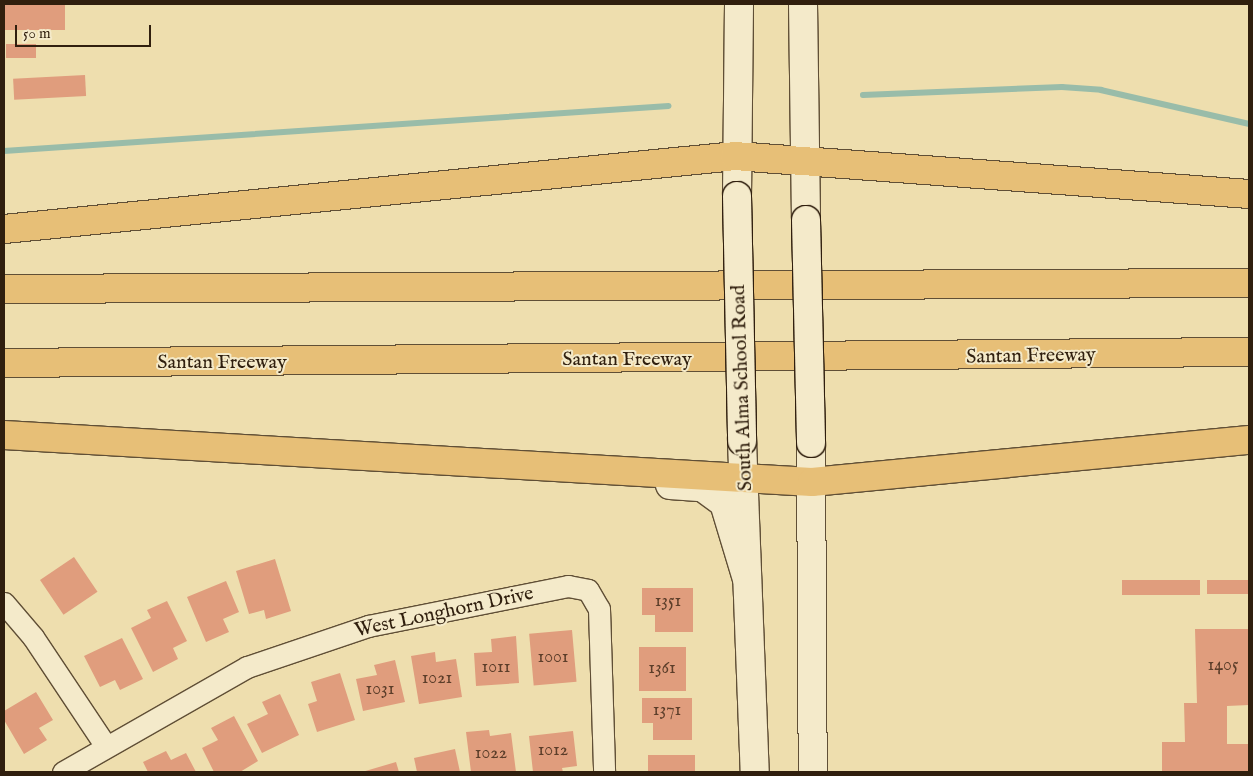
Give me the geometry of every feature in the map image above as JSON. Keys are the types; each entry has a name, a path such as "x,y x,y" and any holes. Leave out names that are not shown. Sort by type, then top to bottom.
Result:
{"highway":[{"path":"4,229 735,156 1249,194"},
{"path":"4,290 1249,283"},
{"name":"Santan Freeway","path":"4,363 1249,352"},
{"path":"4,435 812,482 1249,440"}],"main road":[{"name":"South Alma School Road","path":"739,4 735,156 742,441 755,772"},
{"path":"803,4 812,482 813,772"},
{"path":"371,456 422,469 702,487 717,496 731,518 747,579"}],"street":[{"name":"West Longhorn Drive","path":"63,772 105,745 247,667 368,626 568,586 588,590 599,609 604,772"},
{"path":"4,603 33,637 105,745"}],"building":[{"path":"4,4 65,4 65,30 4,30"},
{"path":"6,44 36,44 36,58 6,58"},
{"path":"85,75 86,96 14,100 13,79"},
{"path":"74,557 97,592 63,615 40,580"},
{"path":"275,559 291,611 266,619 264,610 249,614 236,571"},
{"path":"1122,580 1200,580 1200,595 1122,595"},
{"path":"1207,580 1249,580 1249,594 1207,594"},
{"path":"226,581 239,612 223,619 229,632 206,642 187,597"},
{"path":"642,588 693,588 693,632 655,632 655,615 642,615"},
{"path":"167,601 187,641 173,648 178,659 153,672 131,628 151,618 147,610"},
{"path":"1195,629 1249,629 1249,705 1227,706 1227,744 1249,744 1249,772 1162,772 1162,742 1185,742 1184,703 1197,703"},
{"path":"572,630 577,682 534,686 529,634"},
{"path":"516,636 519,683 476,686 474,653 492,652 491,639"},
{"path":"122,638 143,679 120,690 115,680 100,687 84,656"},
{"path":"639,647 686,647 686,691 639,691"},
{"path":"435,652 436,662 456,659 462,697 419,704 411,656"},
{"path":"395,660 405,702 363,711 356,679 377,675 374,665"},
{"path":"340,673 355,720 317,732 308,704 317,701 311,682"},
{"path":"36,692 53,720 39,728 47,740 24,754 4,720 4,711"},
{"path":"280,694 299,735 262,753 247,724 268,714 262,702"},
{"path":"642,698 692,698 692,740 653,740 653,723 642,723"},
{"path":"234,716 258,761 240,772 214,772 202,748 218,740 211,728"},
{"path":"489,730 490,736 511,733 516,772 471,772 466,732"},
{"path":"573,731 577,766 562,768 563,772 533,772 529,736"},
{"path":"455,749 460,772 417,772 414,758"},
{"path":"166,751 171,760 186,753 196,772 148,772 143,762"},
{"path":"648,755 695,755 695,772 648,772"},
{"path":"396,762 399,772 362,772"}],"waterway":[{"path":"863,95 1062,87 1101,90 1249,124"},
{"path":"4,151 668,106"}]}
